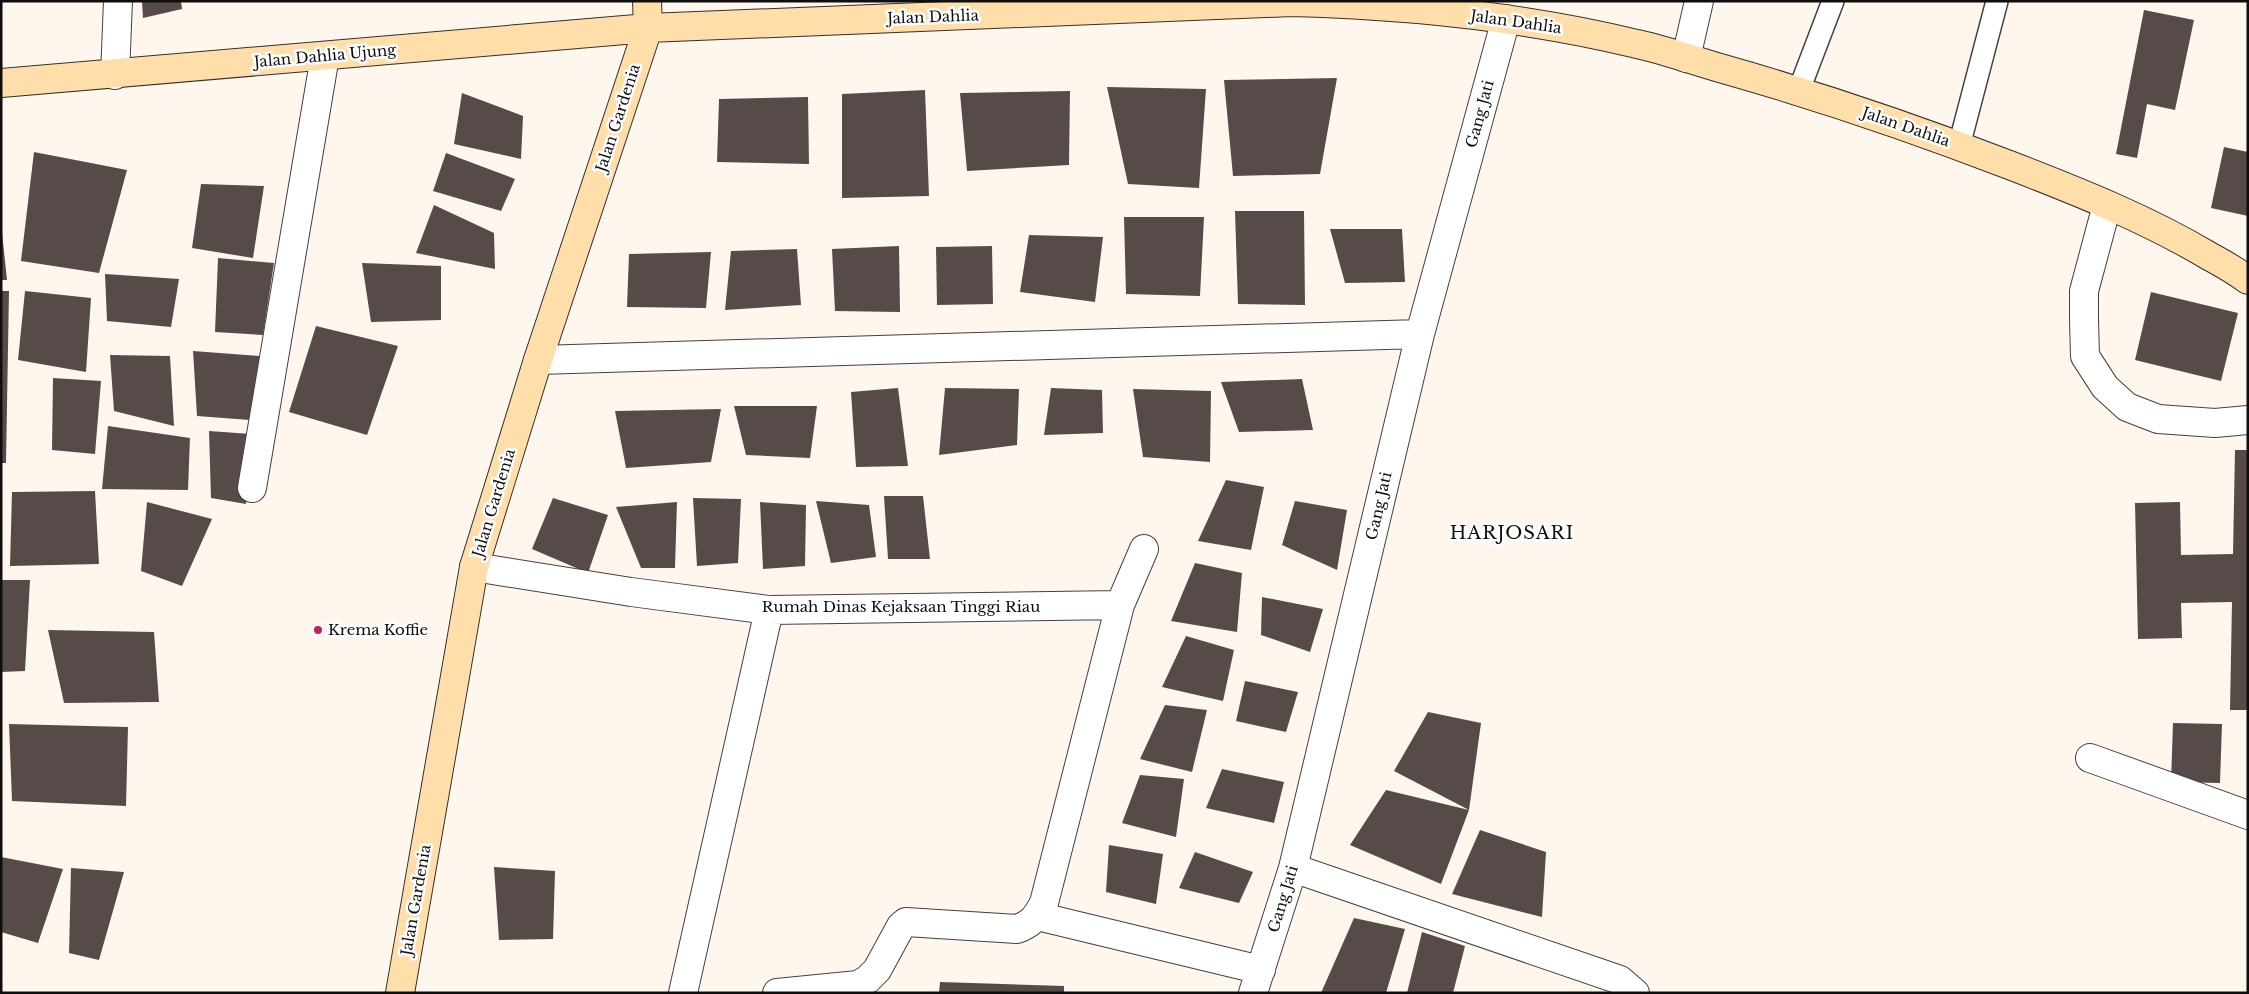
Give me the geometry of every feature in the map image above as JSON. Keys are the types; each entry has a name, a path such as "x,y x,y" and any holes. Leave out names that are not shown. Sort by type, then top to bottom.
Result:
{"main road":[{"path":"647,1 648,28"},
{"name":"Jalan Dahlia","path":"648,28 1292,2 1343,3 1506,19 1640,44 1799,90 1959,146 2107,205 2177,237 2248,280"},
{"name":"Jalan Dahlia Ujung","path":"1,83 115,75 648,28"},
{"name":"Jalan Gardenia","path":"400,993 474,567 538,360 648,28"}],"street":[{"path":"115,75 118,1"},
{"path":"1686,58 1699,1"},
{"name":"Gang Jati","path":"1257,981 1293,868 1420,334 1506,19"},
{"path":"252,488 325,56"},
{"path":"2107,205 2084,291 2085,356 2105,388 2126,407 2158,419 2215,423 2248,420"},
{"path":"538,360 1420,334"},
{"path":"777,993 858,984 868,979 876,970 900,926 906,922 1017,929 1029,925 1037,916 1044,903 1120,605 1144,549"},
{"name":"Rumah Dinas Kejaksaan Tinggi Riau","path":"474,567 631,592 769,610 1120,605"},
{"path":"683,993 769,610"},
{"path":"2090,758 2248,816"},
{"path":"1293,868 1620,980 1635,993"},
{"path":"1037,916 1257,981"}],"lane":[{"path":"1799,90 1833,1"},
{"path":"1959,146 1997,1"}],"building":[{"path":"142,1 181,1 182,9 143,18"},
{"path":"2144,10 2194,20 2175,110 2147,104 2137,158 2116,154"},
{"path":"1337,78 1320,174 1233,176 1224,80"},
{"path":"1107,87 1206,89 1199,188 1128,184"},
{"path":"925,90 929,196 842,198 842,94"},
{"path":"1070,91 1069,165 967,171 960,93"},
{"path":"462,93 523,116 521,159 454,144"},
{"path":"808,97 809,164 717,162 719,99"},
{"path":"2224,147 2248,152 2248,216 2211,208"},
{"path":"34,152 127,170 99,273 21,261"},
{"path":"446,153 515,179 501,211 433,191"},
{"path":"201,184 264,186 253,258 192,248"},
{"path":"434,205 494,233 495,269 416,253"},
{"path":"1235,211 1304,211 1305,305 1238,304"},
{"path":"1124,217 1204,217 1200,296 1126,294"},
{"path":"1,223 7,280 1,280"},
{"path":"1330,229 1402,229 1405,282 1345,283"},
{"path":"1029,235 1103,237 1095,302 1020,292"},
{"path":"899,246 900,312 835,311 832,249"},
{"path":"992,246 993,304 937,305 936,247"},
{"path":"797,249 801,305 725,310 731,251"},
{"path":"711,252 706,308 627,307 629,254"},
{"path":"218,258 274,263 263,335 215,332"},
{"path":"362,263 441,266 441,320 371,322"},
{"path":"105,274 179,279 171,327 107,321"},
{"path":"1,291 9,291 6,463 1,463"},
{"path":"25,291 91,298 86,372 18,360"},
{"path":"2151,292 2238,313 2221,381 2135,360"},
{"path":"316,326 398,346 367,435 289,412"},
{"path":"193,351 259,356 263,421 197,416"},
{"path":"110,355 170,356 174,426 114,411"},
{"path":"53,378 101,381 95,454 52,450"},
{"path":"1302,379 1313,430 1239,432 1221,382"},
{"path":"898,388 908,466 856,467 851,392"},
{"path":"945,388 1019,389 1017,445 939,455"},
{"path":"1051,388 1102,390 1103,433 1044,435"},
{"path":"1133,389 1211,391 1210,462 1143,457"},
{"path":"734,406 817,406 810,458 746,455"},
{"path":"721,409 711,462 626,468 615,411"},
{"path":"108,426 190,438 188,490 102,489"},
{"path":"209,431 251,434 246,504 211,498"},
{"path":"2235,450 2248,450 2248,710 2230,710 2232,602 2181,603 2182,638 2138,639 2135,503 2180,502 2181,555 2233,554"},
{"path":"1226,480 1264,487 1251,550 1198,541"},
{"path":"95,491 99,564 10,566 12,492"},
{"path":"884,496 923,496 930,559 888,559"},
{"path":"553,498 608,515 588,573 532,549"},
{"path":"693,498 741,499 738,563 697,566"},
{"path":"816,501 869,505 876,557 831,563"},
{"path":"1295,501 1347,510 1337,570 1282,545"},
{"path":"147,502 212,519 182,586 141,571"},
{"path":"677,502 675,568 641,568 616,507"},
{"path":"760,502 806,505 805,566 763,569"},
{"path":"1195,563 1242,573 1237,632 1171,621"},
{"path":"1,580 30,580 25,671 1,672"},
{"path":"1262,597 1323,609 1310,652 1261,635"},
{"path":"48,630 154,632 159,702 64,703"},
{"path":"1186,636 1234,650 1223,701 1162,687"},
{"path":"1245,681 1298,692 1286,732 1236,721"},
{"path":"1165,705 1207,710 1192,772 1140,759"},
{"path":"1428,712 1481,723 1469,810 1394,771"},
{"path":"2173,723 2222,724 2220,783 2171,782"},
{"path":"9,724 128,727 126,806 12,801"},
{"path":"1222,769 1284,782 1274,823 1206,808"},
{"path":"1140,775 1184,779 1176,837 1122,823"},
{"path":"1386,790 1469,810 1441,884 1350,845"},
{"path":"1480,830 1546,852 1542,917 1452,894"},
{"path":"1109,845 1163,854 1156,904 1106,892"},
{"path":"1195,852 1253,872 1239,903 1179,888"},
{"path":"1,857 63,869 38,943 1,932"},
{"path":"494,867 555,871 553,939 499,940"},
{"path":"71,868 124,872 99,960 69,953"},
{"path":"1354,918 1405,929 1386,993 1321,993"},
{"path":"1422,932 1465,946 1453,993 1407,993"},
{"path":"940,982 1064,986 1064,993 939,993"}],"place":[{"name":"Krema Koffie","path":"318,630"}],"district":[{"name":"HARJOSARI","path":"1512,533"}]}
